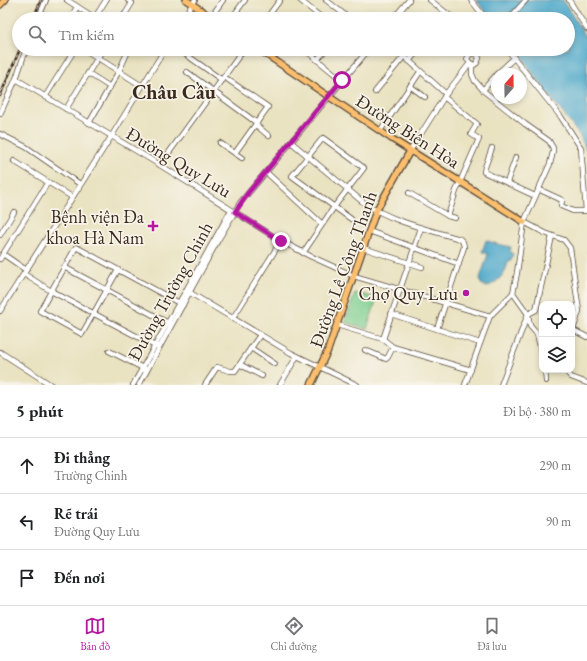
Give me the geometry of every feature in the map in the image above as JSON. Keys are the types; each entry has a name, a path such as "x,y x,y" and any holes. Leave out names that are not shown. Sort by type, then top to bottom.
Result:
{"main road":[{"path":"0,6 5,0"},
{"path":"186,0 194,2 206,12"},
{"name":"Đường Biên Hòa","path":"268,56 410,151 524,222"},
{"name":"Đường Lê Công Thanh","path":"311,385 320,368 337,324 376,211 410,151"}],"street":[{"path":"41,12 46,0"},
{"path":"67,0 84,12"},
{"path":"98,12 106,0"},
{"path":"126,12 132,3 128,0"},
{"path":"216,12 223,0"},
{"path":"237,12 246,0"},
{"path":"271,12 280,0"},
{"path":"300,0 313,12"},
{"path":"326,0 341,12"},
{"path":"399,12 408,0"},
{"path":"430,0 445,12"},
{"path":"471,0 480,12"},
{"path":"515,12 526,0"},
{"path":"569,0 587,29"},
{"path":"188,12 194,2"},
{"path":"74,12 77,7"},
{"path":"0,114 16,79 24,56"},
{"path":"45,97 71,56"},
{"path":"95,56 142,86"},
{"path":"89,123 119,71 126,56"},
{"path":"0,311 111,137 160,56"},
{"path":"189,56 268,107 235,154"},
{"path":"160,166 239,56"},
{"path":"312,56 342,80"},
{"path":"317,60 320,56"},
{"name":"Đường Trường Chinh","path":"139,385 145,369 212,246 233,211 329,97 361,56"},
{"path":"374,92 404,56 477,124 471,134 479,139 448,216"},
{"path":"409,61 413,56"},
{"path":"465,385 490,316 513,293 524,222 552,158 553,152 550,141 525,124 482,90 472,74 471,64 468,61 469,56"},
{"path":"471,64 476,64 479,62 478,56"},
{"path":"66,110 98,58"},
{"path":"503,68 514,58 561,117 581,148 586,211 573,211 561,206 562,200 538,189"},
{"name":"Đường Lê Công Thanh","path":"410,151 445,95 471,64"},
{"path":"187,72 256,124 269,136"},
{"path":"380,131 420,72"},
{"path":"88,73 110,87"},
{"name":"Đường Quy Lưu","path":"16,79 302,253 354,276 490,316"},
{"path":"482,90 491,80"},
{"path":"410,86 425,97"},
{"path":"0,134 26,147 80,184"},
{"path":"302,253 322,224 334,207 347,189 364,168 323,138 292,176 334,207 351,219"},
{"path":"291,142 376,211 401,222 460,239 463,242 464,247 459,264 437,329"},
{"path":"220,143 242,158"},
{"path":"492,148 484,172 535,196"},
{"path":"506,182 516,157"},
{"path":"14,161 72,197"},
{"path":"266,172 322,224"},
{"path":"48,182 1,256 51,291 157,347"},
{"path":"409,192 448,216 455,218"},
{"path":"0,235 14,212"},
{"path":"524,222 552,236 564,240 570,248 579,310 575,322"},
{"path":"382,339 421,228"},
{"path":"369,231 459,264"},
{"path":"501,385 528,314 536,310 552,236"},
{"path":"233,318 281,241"},
{"path":"118,270 82,334 40,311 76,247 181,304"},
{"path":"363,248 422,267"},
{"path":"64,267 170,324"},
{"path":"188,291 297,356 357,385"},
{"path":"513,293 528,314 530,326 537,334 539,342"},
{"path":"391,314 480,343"},
{"path":"337,324 382,339 393,347 471,370"},
{"path":"575,332 587,337"},
{"path":"205,385 217,367 235,371 260,335"},
{"path":"365,350 386,359 393,347"},
{"path":"251,348 275,364"},
{"path":"109,351 145,369"},
{"path":"0,352 51,385"},
{"path":"280,385 297,356"},
{"path":"240,365 262,376"},
{"name":"Đường Trường Chinh","path":"133,385 145,369"},
{"path":"545,373 546,380"},
{"path":"568,373 571,377 587,383"}],"green space":[{"path":"355,293 377,298 367,329 345,322"}],"water":[{"path":"476,0 563,0 570,12 486,12"},
{"path":"575,20 587,39 587,152 580,136 533,74 521,56 575,56"},
{"path":"486,240 511,247 510,252 513,254 511,261 508,261 506,270 501,277 487,287 481,284 480,278 488,254 482,252"}],"railway":[{"path":"36,12 41,0"},
{"path":"0,96 17,56"}],"place":[{"name":"Bệnh viện Đa khoa Hà Nam","path":"153,226"},
{"name":"Chợ Quy Lưu","path":"466,293"}],"district":[{"name":"Châu Cầu","path":"174,92"}],"route":[{"path":"281,241 235,212 248,193 342,80"}]}
